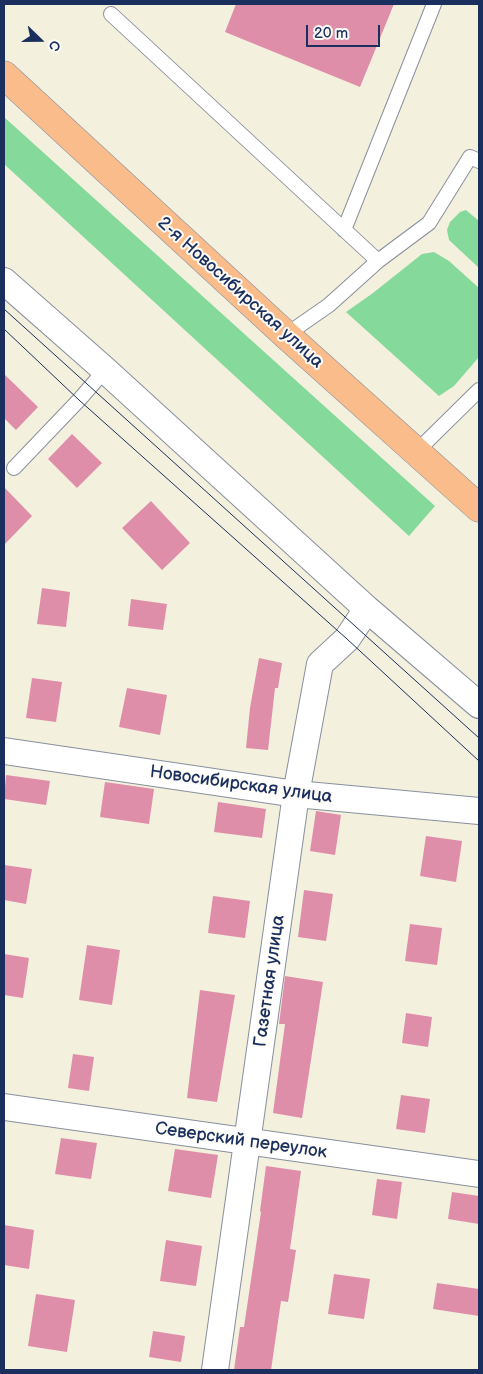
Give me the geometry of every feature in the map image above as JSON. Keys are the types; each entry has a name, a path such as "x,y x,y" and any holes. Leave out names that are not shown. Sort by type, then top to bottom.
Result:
{"main road":[{"name":"2-я Новосибирская улица","path":"4,75 286,335 479,508"}],"street":[{"path":"4,281 105,370 367,609 479,705"},
{"name":"Газетная улица","path":"215,1370 296,794 320,664 347,639 367,609"},
{"name":"Новосибирская улица","path":"4,751 296,794 479,811"},
{"name":"Северский переулок","path":"4,1107 479,1174"}],"lane":[{"path":"344,230 434,4"},
{"path":"111,14 378,261"},
{"path":"286,335 329,305 378,261 429,223 470,157 479,161"},
{"path":"14,468 105,370"},
{"path":"416,452 479,390"}],"green space":[{"path":"4,117 435,506 409,536 4,164"},
{"path":"466,210 479,221 479,268 449,240 447,230 450,222 460,212"},
{"path":"434,252 449,261 479,288 479,357 454,386 439,396 346,312 422,254"}],"building":[{"path":"236,4 394,4 360,87 225,32"},
{"path":"4,374 38,407 16,430 4,418"},
{"path":"72,434 102,463 77,488 48,459"},
{"path":"4,487 32,516 4,545"},
{"path":"151,501 190,543 162,570 122,528"},
{"path":"42,588 70,592 66,627 37,624"},
{"path":"131,599 167,604 163,630 128,626"},
{"path":"259,658 282,663 278,688 275,688 268,750 246,748 250,708"},
{"path":"32,678 62,682 56,722 26,718"},
{"path":"127,688 167,695 160,735 119,727"},
{"path":"6,775 50,781 46,805 4,799"},
{"path":"105,782 154,789 149,824 100,817"},
{"path":"218,802 266,809 262,838 214,832"},
{"path":"316,811 341,815 335,855 310,851"},
{"path":"426,836 462,841 456,882 420,876"},
{"path":"4,865 32,869 26,904 4,900"},
{"path":"304,890 333,894 326,941 298,937"},
{"path":"213,896 250,901 245,938 208,933"},
{"path":"410,924 442,928 437,965 405,961"},
{"path":"87,945 120,950 112,1005 79,1000"},
{"path":"4,954 29,958 23,998 4,995"},
{"path":"285,976 323,982 302,1118 273,1113 285,1024 279,1024"},
{"path":"200,990 235,995 217,1102 187,1098"},
{"path":"406,1013 432,1017 428,1047 402,1043"},
{"path":"73,1054 94,1057 89,1091 68,1088"},
{"path":"401,1095 430,1099 425,1133 396,1129"},
{"path":"61,1138 97,1143 91,1179 55,1174"},
{"path":"175,1149 218,1155 211,1198 168,1191"},
{"path":"266,1166 301,1171 290,1249 296,1250 288,1302 281,1301 271,1370 234,1370 240,1327 244,1327"},
{"path":"377,1179 402,1182 397,1219 372,1215"},
{"path":"452,1192 479,1196 479,1224 448,1219"},
{"path":"4,1225 34,1230 29,1269 4,1265"},
{"path":"166,1240 202,1246 196,1286 160,1281"},
{"path":"334,1274 370,1279 364,1319 328,1314"},
{"path":"437,1283 479,1289 479,1316 433,1309"},
{"path":"36,1294 75,1300 67,1352 28,1346"},
{"path":"153,1331 185,1336 181,1362 149,1357"}],"tram line":[{"path":"4,309 479,738"},
{"path":"4,329 79,400 347,639 479,761"}]}
